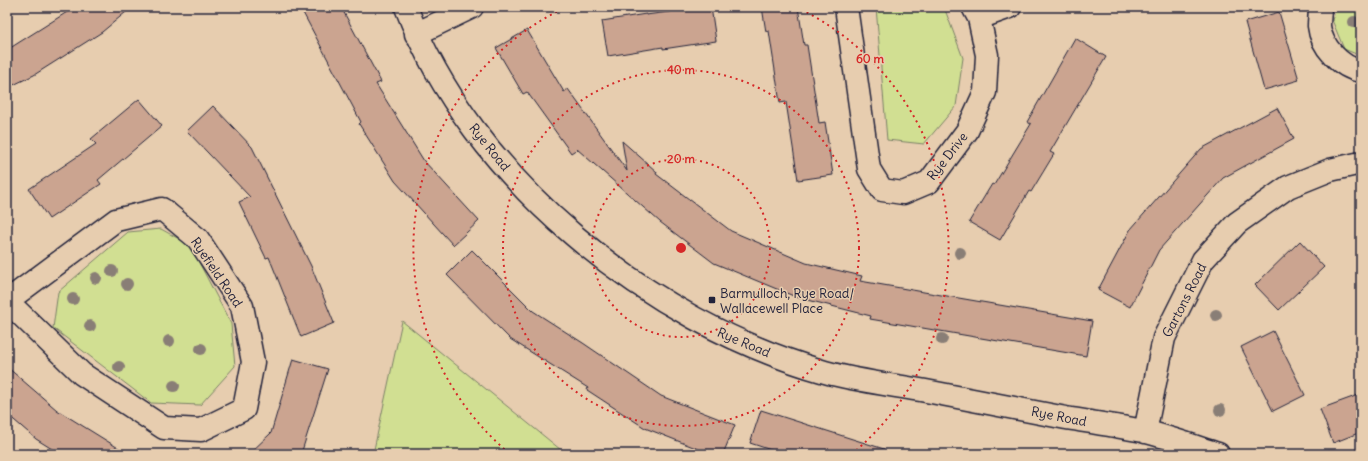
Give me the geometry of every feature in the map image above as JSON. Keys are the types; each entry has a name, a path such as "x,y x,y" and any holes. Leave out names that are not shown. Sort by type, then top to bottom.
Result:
{"street":[{"name":"Rye Road","path":"406,7 416,34 452,96 489,149 538,202 588,246 642,287 700,322 758,349 826,372 1145,432 1218,454"},
{"path":"416,34 472,7"},
{"name":"Rye Drive","path":"846,7 869,169 882,190 903,194 929,182 967,131 985,92 987,55 976,13 1010,7"},
{"path":"1320,7 1319,27 1326,45 1339,61 1361,71"},
{"name":"Gartons Road","path":"1145,432 1164,338 1203,260 1237,223 1288,187 1330,170 1361,163"},
{"name":"Ryefield Road","path":"162,210 198,239 242,306 253,362 244,409 201,430 164,428 82,374 7,301 116,220 162,210"}],"green space":[{"path":"876,7 944,7 963,58 956,106 924,144 887,140"},
{"path":"1337,7 1361,7 1361,56 1344,49 1332,20"},
{"path":"161,229 190,245 231,324 235,366 200,405 151,403 53,328 58,292 128,232"},
{"path":"402,321 566,454 373,454"}],"building":[{"path":"75,7 132,7 102,32 34,75 7,88 7,50"},
{"path":"300,7 341,7 381,82 376,84 424,161 479,221 453,245 395,181 359,124 361,122"},
{"path":"711,7 716,41 663,49 663,47 608,56 602,21"},
{"path":"762,7 798,7 804,45 807,45 819,123 825,122 833,175 798,180 786,102 780,103 769,31 766,32"},
{"path":"1279,12 1299,80 1264,90 1245,22"},
{"path":"527,30 564,92 568,89 627,171 622,141 657,172 656,174 731,231 806,263 862,276 860,281 1092,321 1086,356 870,319 871,316 796,297 714,263 660,222 577,149 571,153 527,92 523,94 496,48"},
{"path":"1075,38 1106,57 1050,152 1054,154 1031,192 1029,191 1000,240 969,222 992,184 994,185 1031,124 1027,122"},
{"path":"139,99 162,126 98,180 101,184 49,219 29,189 96,144 91,139"},
{"path":"213,106 252,147 311,266 334,323 301,337 269,257 266,258 239,202 250,197 187,131"},
{"path":"1277,108 1294,139 1223,178 1159,250 1130,307 1098,290 1130,230 1201,149"},
{"path":"1300,241 1324,267 1279,310 1255,285"},
{"path":"472,250 533,311 661,396 735,425 723,454 711,454 645,428 587,390 588,388 510,339 447,275"},
{"path":"1273,331 1305,395 1273,411 1241,347"},
{"path":"293,359 328,369 301,454 249,454 271,433"},
{"path":"7,367 57,410 128,454 60,454 36,439 7,414"},
{"path":"1361,394 1361,432 1333,443 1320,409"},
{"path":"761,410 884,449 883,454 783,454 750,443"}],"place":[{"name":"Barmulloch, Rye Road/ Wallacewell Place","path":"712,300"}]}
